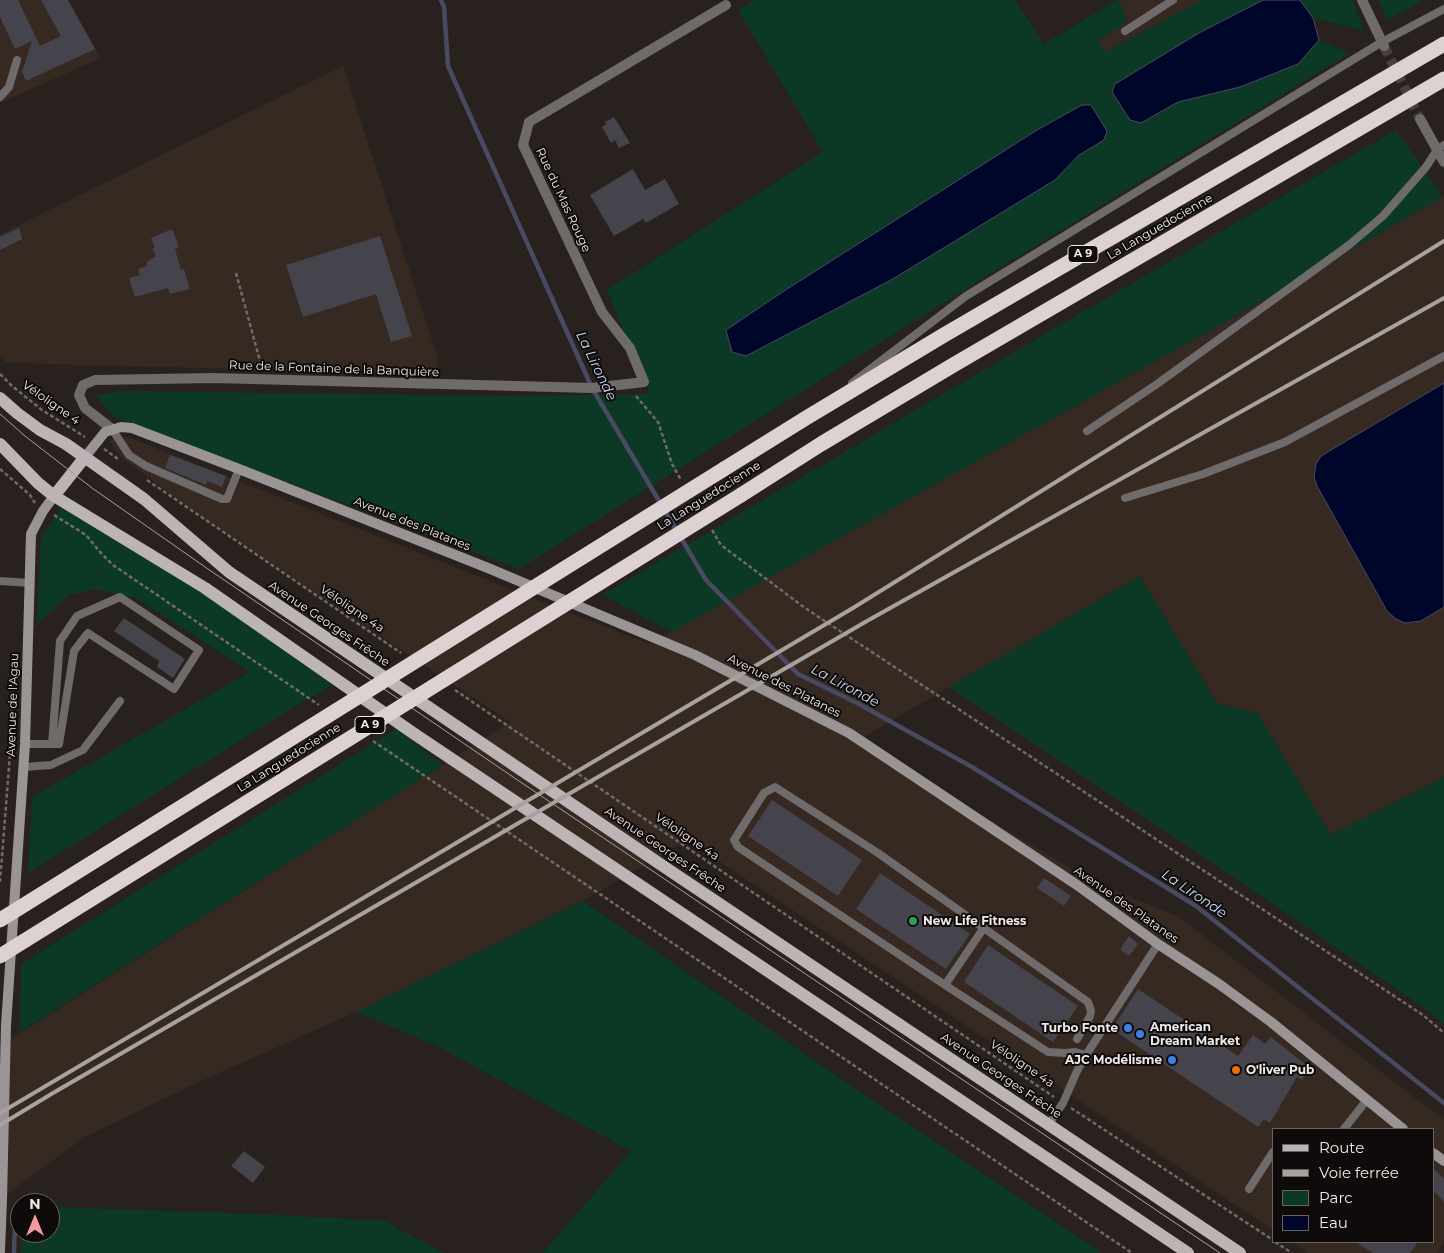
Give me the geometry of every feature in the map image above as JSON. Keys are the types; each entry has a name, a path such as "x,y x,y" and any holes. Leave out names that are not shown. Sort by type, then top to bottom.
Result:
{"highway":[{"name":"La Languedocienne","path":"0,920 806,418 953,330 1444,44"},
{"name":"La Languedocienne","path":"0,956 821,444 1444,79"}],"main road":[{"name":"Avenue Georges Frêche","path":"0,398 40,430 66,444 144,499 229,572 1240,1253"},
{"path":"0,444 34,479 54,496 205,588 413,733 1188,1253"},
{"path":"54,496 84,457"}],"street":[{"path":"1362,0 1383,44"},
{"name":"Rue du Mas Rouge","path":"644,382 630,348 602,312 523,145 529,122 726,4"},
{"path":"1420,119 1441,148 1444,162"},
{"name":"Rue de la Fontaine de la Banquière","path":"112,429 85,408 79,395 83,384 95,380 214,378 592,388 644,382"},
{"name":"Avenue des Platanes","path":"112,429 121,427 132,428 488,568 695,655 849,733 1077,885 1158,944 1219,984 1271,1022 1401,1128"},
{"path":"84,457 104,432 112,429"},
{"name":"Avenue de l'Agau","path":"0,1251 6,1025 24,767 31,534 44,509 54,496"},
{"path":"1434,1154 1444,1162"}],"lane":[{"path":"1125,31 1173,0"},
{"path":"806,418 966,296 1444,9"},
{"path":"0,97 9,87 17,60"},
{"path":"1087,430 1157,384 1349,245 1383,216 1441,148"},
{"path":"1125,498 1203,474 1285,442 1444,356"},
{"path":"112,429 129,455 154,469 222,499 226,499 239,469"},
{"path":"0,581 30,584"},
{"path":"25,744 52,744 59,744 74,651 88,633 174,689 199,650 120,597 76,616 60,641 52,744"},
{"path":"24,767 51,765 83,750 120,701"},
{"path":"1077,1039 1090,1016 1091,1011 1088,1002 878,853 775,786 764,793 734,840 738,847 1048,1052 1075,1052 1086,1055"},
{"path":"945,985 983,929"},
{"path":"1049,1124 1063,1103 1086,1055 1158,944"},
{"path":"1345,1128 1366,1101"},
{"path":"1249,1189 1272,1154"}],"path":[{"path":"236,273 260,361 260,379"},
{"name":"Véloligne 4","path":"0,374 42,410 95,443"},
{"path":"628,385 658,422 672,464 682,480"},
{"path":"95,443 125,464"},
{"path":"0,469 30,495 35,503 86,535 100,552 121,570 326,709"},
{"name":"Véloligne 4a","path":"148,480 407,657"},
{"path":"711,529 721,545 805,608 1415,1010 1444,1033"},
{"name":"Véloligne 4a","path":"448,685 1063,1103 1272,1240"},
{"path":"0,882 13,691"},
{"path":"367,737 1132,1253"},
{"name":"Véloligne 4a","path":"1277,1243 1292,1253"}],"shaded area":[{"path":"0,0 68,0 101,58 0,103"},
{"path":"1119,0 1202,0 1104,53 1097,41 1127,22"},
{"path":"343,66 438,359 438,374 45,364 6,362 0,357 0,234"},
{"path":"1444,196 1444,777 1331,836 1257,713 1217,703 1140,576 857,741 1092,881 1179,917 1444,1120 1444,1241 1437,1253 1308,1253 1293,1243 1434,1243 1434,1128 1272,1128 1272,1229 687,840 583,901 356,1012 197,1083 85,1137 0,1199 0,1046 510,722 199,515 121,457 109,441 125,436 649,644 1243,312"}],"green space":[{"path":"755,0 1015,0 1044,44 1119,0 1127,22 1098,41 1104,53 1202,0 1263,0 1199,33 1112,92 1130,120 1141,123 1178,102 1240,87 1298,64 1319,40 1350,53 985,277 519,569 116,418 96,396 117,391 501,396 650,394 607,290 823,152 738,10","holes":["1037,130 1104,140 1079,155 1054,180 891,280 747,355 726,330"]},
{"path":"1300,0 1352,0 1364,31 1313,18"},
{"path":"1378,0 1423,0 1388,20"},
{"path":"1396,130 1443,197 1243,312 672,632 602,595 1055,328"},
{"path":"62,507 215,601 332,685 28,873 32,797 250,672 136,598 95,589 69,595 37,625 41,537"},
{"path":"1140,576 1217,703 1257,713 1331,835 1444,777 1444,1024 1427,1010 1207,859 949,687"},
{"path":"396,729 443,765 20,1032 21,964"},
{"path":"583,901 866,1096 1102,1253 543,1253 631,1151 437,1046 356,1012"},
{"path":"60,1207 259,1214 384,1221 444,1253 21,1253 22,1243 60,1243"}],"water":[{"path":"1263,0 1300,0 1313,18 1319,40 1298,64 1240,87 1178,102 1141,123 1130,120 1112,92 1115,84 1199,33"},
{"path":"1082,105 1091,105 1107,131 1104,140 1079,155 1055,180 891,280 746,356 732,352 726,330 1037,130"},
{"path":"1444,383 1444,607 1421,621 1405,623 1396,619 1387,611 1317,486 1314,477 1316,464 1321,456"}],"building":[{"path":"0,0 18,0 40,46 61,36 41,0 68,0 95,49 26,81 22,72 32,41 15,49 0,17"},
{"path":"614,117 630,143 619,148 615,140 611,143 602,127 606,124 605,122"},
{"path":"633,169 645,190 665,179 679,204 646,223 643,219 614,236 590,195"},
{"path":"19,228 22,239 0,250 0,237"},
{"path":"172,229 179,247 175,249 181,270 184,269 190,289 170,294 168,288 135,297 129,278 140,275 138,269 147,266 147,262 156,256 152,249 155,248 151,238"},
{"path":"380,236 412,336 391,342 376,294 303,317 286,265"},
{"path":"170,455 226,476 222,487 207,481 206,485 165,468"},
{"path":"124,618 185,659 173,678 157,667 159,661 114,631"},
{"path":"772,800 862,860 838,896 748,836"},
{"name":"New Life Fitness","path":"880,873 970,934 946,969 856,909"},
{"path":"1044,878 1071,896 1064,906 1037,888"},
{"path":"1129,936 1138,944 1129,956 1120,950"},
{"path":"988,945 1078,1006 1053,1042 964,982"},
{"path":"1138,989 1238,1056 1253,1035 1265,1044 1271,1037 1310,1068 1302,1080 1297,1077 1270,1123 1264,1119 1258,1127 1112,1029"},
{"path":"244,1151 265,1167 253,1183 231,1166"},
{"path":"1434,1170 1444,1178 1444,1202 1434,1191"},
{"path":"1358,1243 1417,1243 1410,1253 1373,1253"}],"waterway":[{"name":"La Lironde","path":"441,0 444,7 448,66 592,388 706,580 798,674 859,704 972,767 1196,906 1444,1103"},
{"path":"14,1243 14,1253"}],"tunnel":[{"path":"1384,46 1420,119"}],"tram line":[{"path":"0,414 92,488 208,569 516,779 1220,1253"}],"railway":[{"path":"0,1113 853,608 1444,241"},
{"path":"0,1125 867,621 1444,298"}],"place":[{"name":"New Life Fitness","path":"913,921"},
{"name":"Turbo Fonte","path":"1128,1028"},
{"name":"American Dream Market","path":"1140,1034"},
{"name":"AJC Modélisme","path":"1172,1060"},
{"name":"O'liver Pub","path":"1236,1070"}]}
